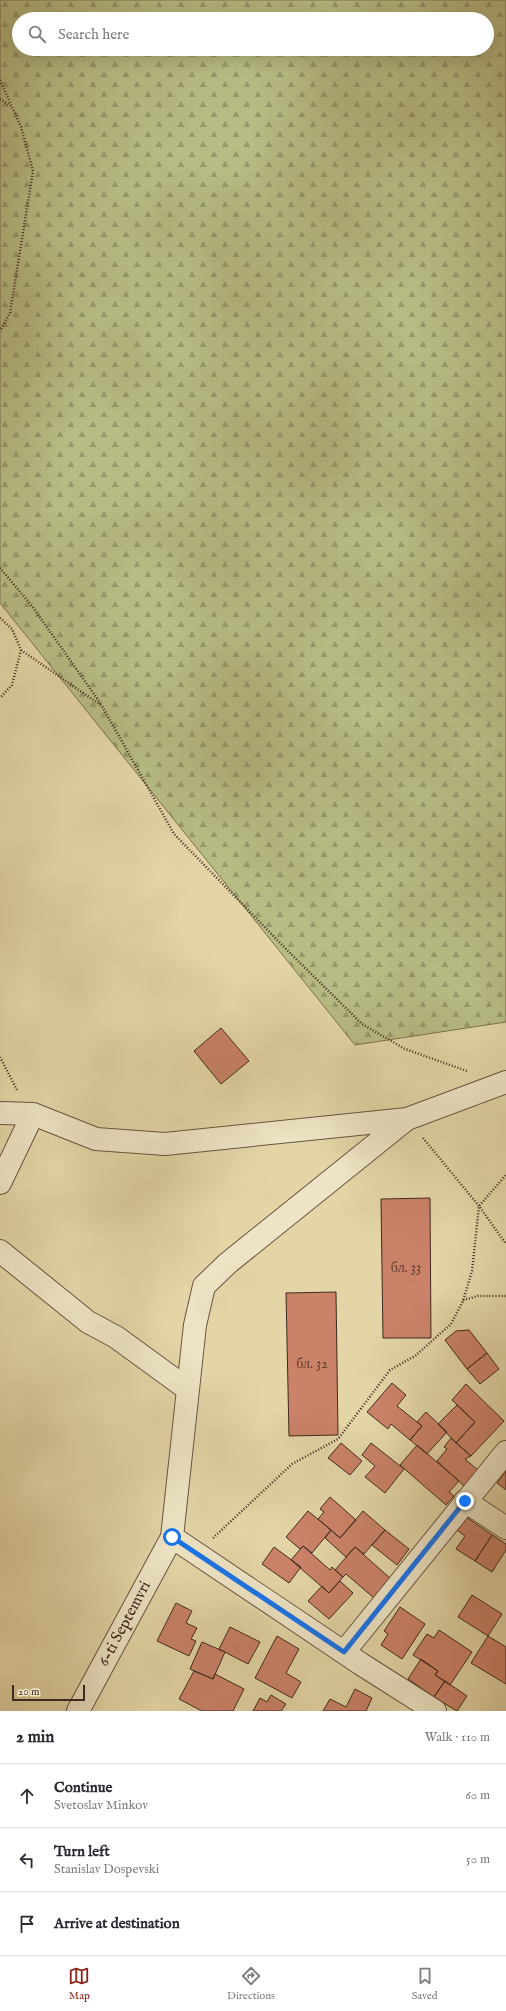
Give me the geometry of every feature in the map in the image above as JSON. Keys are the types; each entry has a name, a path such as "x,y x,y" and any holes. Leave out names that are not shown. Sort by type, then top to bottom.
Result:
{"street":[{"path":"0,1113 33,1114 96,1139 165,1144 407,1119 504,1083"},
{"path":"0,1183 33,1114"},
{"path":"407,1119 228,1263 204,1286 195,1325 186,1388 172,1537 435,1711"},
{"path":"0,1251 88,1322 116,1337 186,1388"},
{"path":"344,1652 506,1452"},
{"path":"465,1501 506,1528"},
{"name":"6-ti Septemvri","path":"78,1711 172,1537"}],"path":[{"path":"0,80 21,127 33,171 10,313 0,331"},
{"path":"0,99 12,106"},
{"path":"0,568 32,606 102,706 174,834 287,950 362,1024 405,1049 504,1083"},
{"path":"0,618 12,630 21,650 102,706"},
{"path":"0,698 12,685 21,650"},
{"path":"0,1057 12,1083 33,1114"},
{"path":"407,1119 479,1206 506,1244"},
{"path":"196,1554 292,1464 338,1439 390,1370 415,1356 450,1324 463,1301 472,1271 479,1206 506,1175"},
{"path":"463,1301 478,1296 506,1296"}],"green space":[{"path":"0,0 506,0 506,1022 355,1045 0,603"}],"building":[{"path":"221,1028 249,1061 221,1084 194,1051"},
{"path":"430,1198 431,1338 383,1338 381,1199"},
{"path":"336,1292 338,1435 289,1436 286,1293"},
{"path":"469,1330 487,1353 467,1369 445,1340 456,1331"},
{"path":"487,1353 499,1369 480,1384 467,1369"},
{"path":"392,1383 406,1395 397,1406 422,1426 410,1440 391,1424 388,1429 367,1412"},
{"path":"466,1384 504,1421 471,1456 456,1443 475,1422 452,1400"},
{"path":"457,1405 475,1422 456,1443 438,1424"},
{"path":"426,1412 447,1432 427,1454 410,1440 422,1426 417,1422"},
{"path":"451,1438 471,1456 465,1459 479,1471 465,1487 437,1461 447,1449 444,1447"},
{"path":"341,1443 362,1461 350,1475 328,1458"},
{"path":"371,1443 404,1469 385,1493 365,1477 375,1466 362,1455"},
{"path":"417,1445 459,1481 449,1492 454,1496 446,1505 400,1465"},
{"path":"506,1471 506,1490 497,1483"},
{"path":"330,1497 356,1520 340,1538 318,1519 324,1512 320,1509"},
{"path":"308,1511 331,1530 312,1553 303,1546 300,1549 286,1537"},
{"path":"363,1511 385,1530 364,1554 355,1547 346,1557 325,1538 331,1530 340,1538"},
{"path":"466,1517 492,1535 475,1561 456,1549 465,1536 457,1530"},
{"path":"385,1530 409,1549 397,1565 372,1545"},
{"path":"492,1535 506,1544 506,1550 492,1572 475,1561"},
{"path":"303,1546 330,1570 332,1567 343,1577 329,1593 291,1560"},
{"path":"274,1547 301,1567 289,1583 262,1564"},
{"path":"355,1547 391,1579 374,1598 346,1574 343,1577 335,1570"},
{"path":"340,1581 353,1593 329,1619 308,1601 322,1586 329,1593"},
{"path":"472,1595 502,1614 488,1636 458,1617"},
{"path":"176,1603 192,1611 186,1623 197,1628 191,1639 196,1641 189,1656 157,1641"},
{"path":"400,1607 425,1624 402,1659 381,1645 388,1634 384,1631"},
{"path":"230,1627 260,1642 248,1664 219,1649"},
{"path":"439,1630 472,1652 450,1685 435,1675 438,1671 413,1655 427,1634 434,1638"},
{"path":"277,1636 299,1649 286,1673 301,1682 292,1698 255,1678"},
{"path":"488,1636 506,1647 506,1684 471,1663"},
{"path":"202,1642 225,1652 213,1679 190,1669"},
{"path":"421,1659 438,1671 435,1675 445,1681 434,1697 408,1679"},
{"path":"194,1671 213,1679 215,1674 244,1689 233,1711 202,1711 179,1699"},
{"path":"445,1681 467,1696 457,1711 434,1697"},
{"path":"355,1689 372,1698 366,1711 323,1711 330,1699 346,1707"},
{"path":"271,1695 286,1704 281,1711 253,1711 260,1698 267,1702"}],"route":[{"path":"172,1537 344,1652 465,1501"}]}
